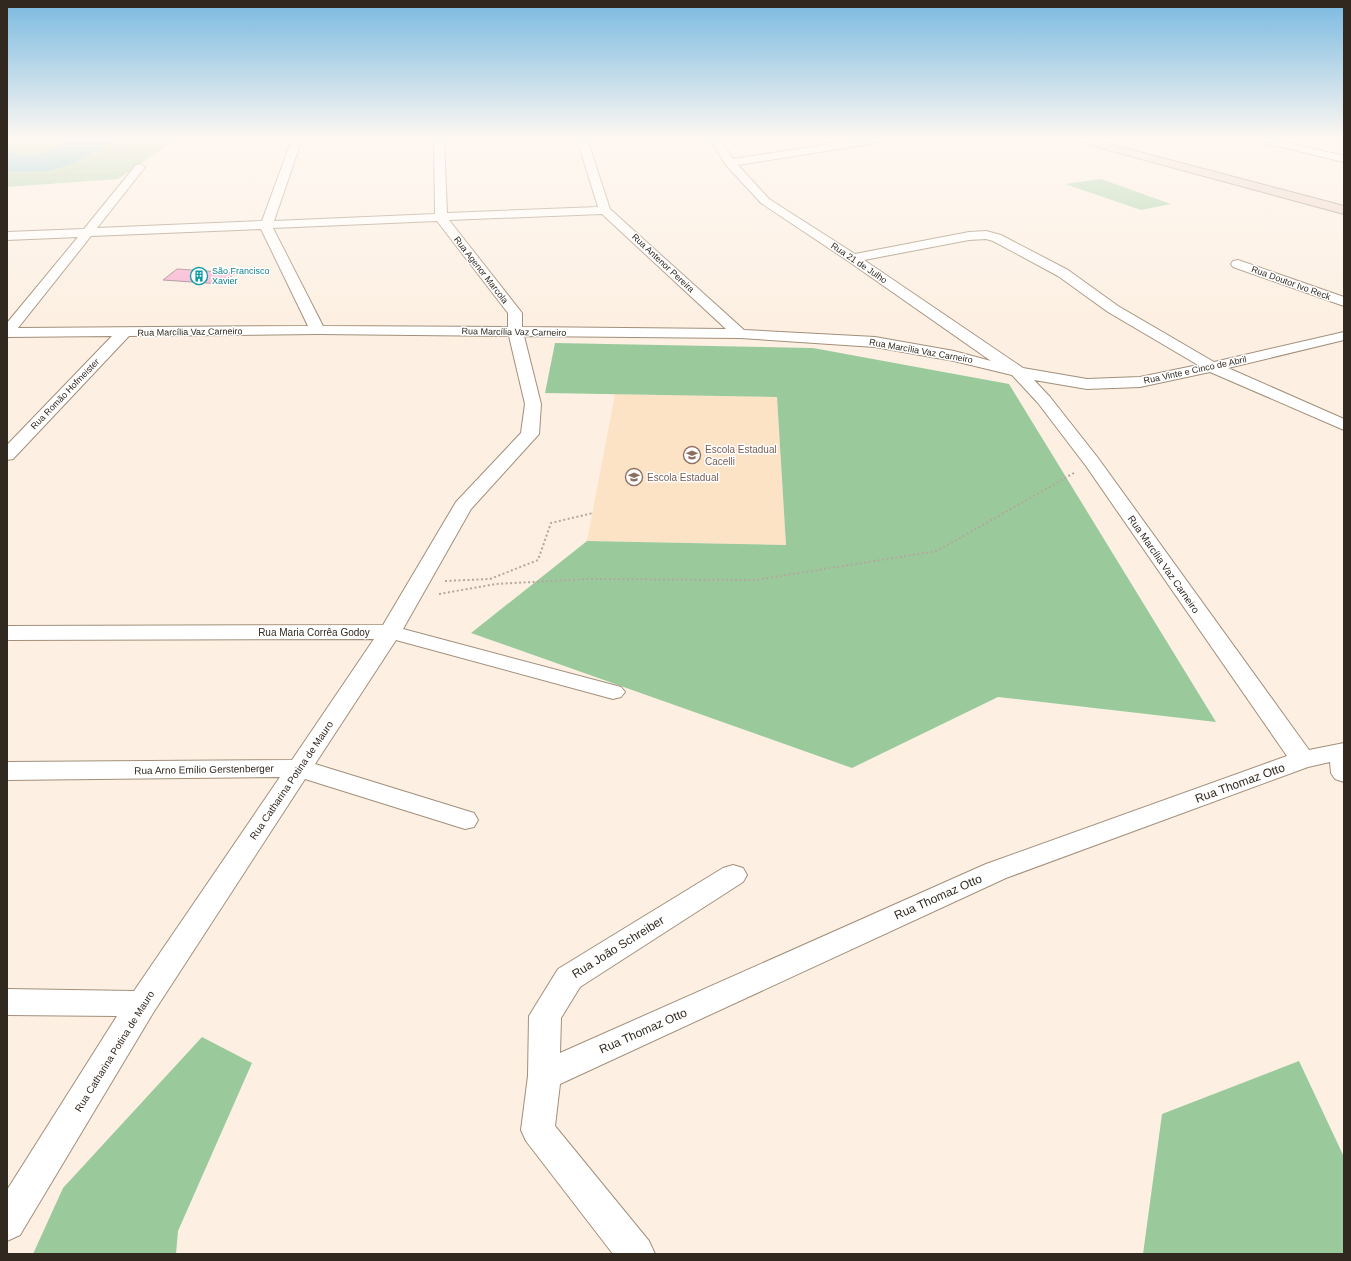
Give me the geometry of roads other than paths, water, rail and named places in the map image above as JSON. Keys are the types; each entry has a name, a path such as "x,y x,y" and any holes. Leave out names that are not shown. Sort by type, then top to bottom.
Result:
{"main road":[{"path":"1300,198 1344,210"}],"street":[{"path":"7,333 115,198"},
{"path":"276,198 266,226 318,330"},
{"path":"440,198 441,218"},
{"name":"Rua Antenor Pereira","path":"601,198 605,210 740,334"},
{"name":"Rua 21 de Julho","path":"762,198 853,258 1018,372"},
{"path":"7,236 266,226 605,210"},
{"name":"Rua Agenor Marcola","path":"441,218 515,314 515,331"},
{"path":"853,258 969,236 986,236 997,238 1063,273 1113,309 1212,367 1344,425"},
{"name":"Rua Doutor Ivo Reck","path":"1238,264 1344,302"},
{"name":"Rua Marcília Vaz Carneiro","path":"7,333 318,330 740,334 875,342 954,356 1044,377"},
{"name":"Rua Catharina Potina de Mauro","path":"7,1223 142,1004 390,632 426,589 463,506 530,434 533,404 515,331"},
{"name":"Rua Romão Hofmeister","path":"7,455 124,333"},
{"name":"Rua Vinte e Cinco de Abril","path":"1044,377 1087,384 1140,382 1212,367 1344,336"},
{"name":"Rua Marcília Vaz Carneiro","path":"1018,372 1044,400 1092,462 1303,760"},
{"name":"Rua Maria Corrêa Godoy","path":"7,633 390,632 613,692"},
{"name":"Rua Thomaz Otto","path":"544,1076 996,870 1303,760 1343,759"},
{"name":"Rua Arno Emílio Gerstenberger","path":"7,771 299,768 465,820"},
{"name":"Rua João Schreiber","path":"636,1254 538,1130 544,1076 545,1016 568,978 733,875"},
{"path":"7,1002 142,1004"}],"place":[{"name":"São Francisco Xavier","path":"199,276"},
{"name":"Escola Estadual Cacelli","path":"692,455"},
{"name":"Escola Estadual","path":"634,477"}]}
